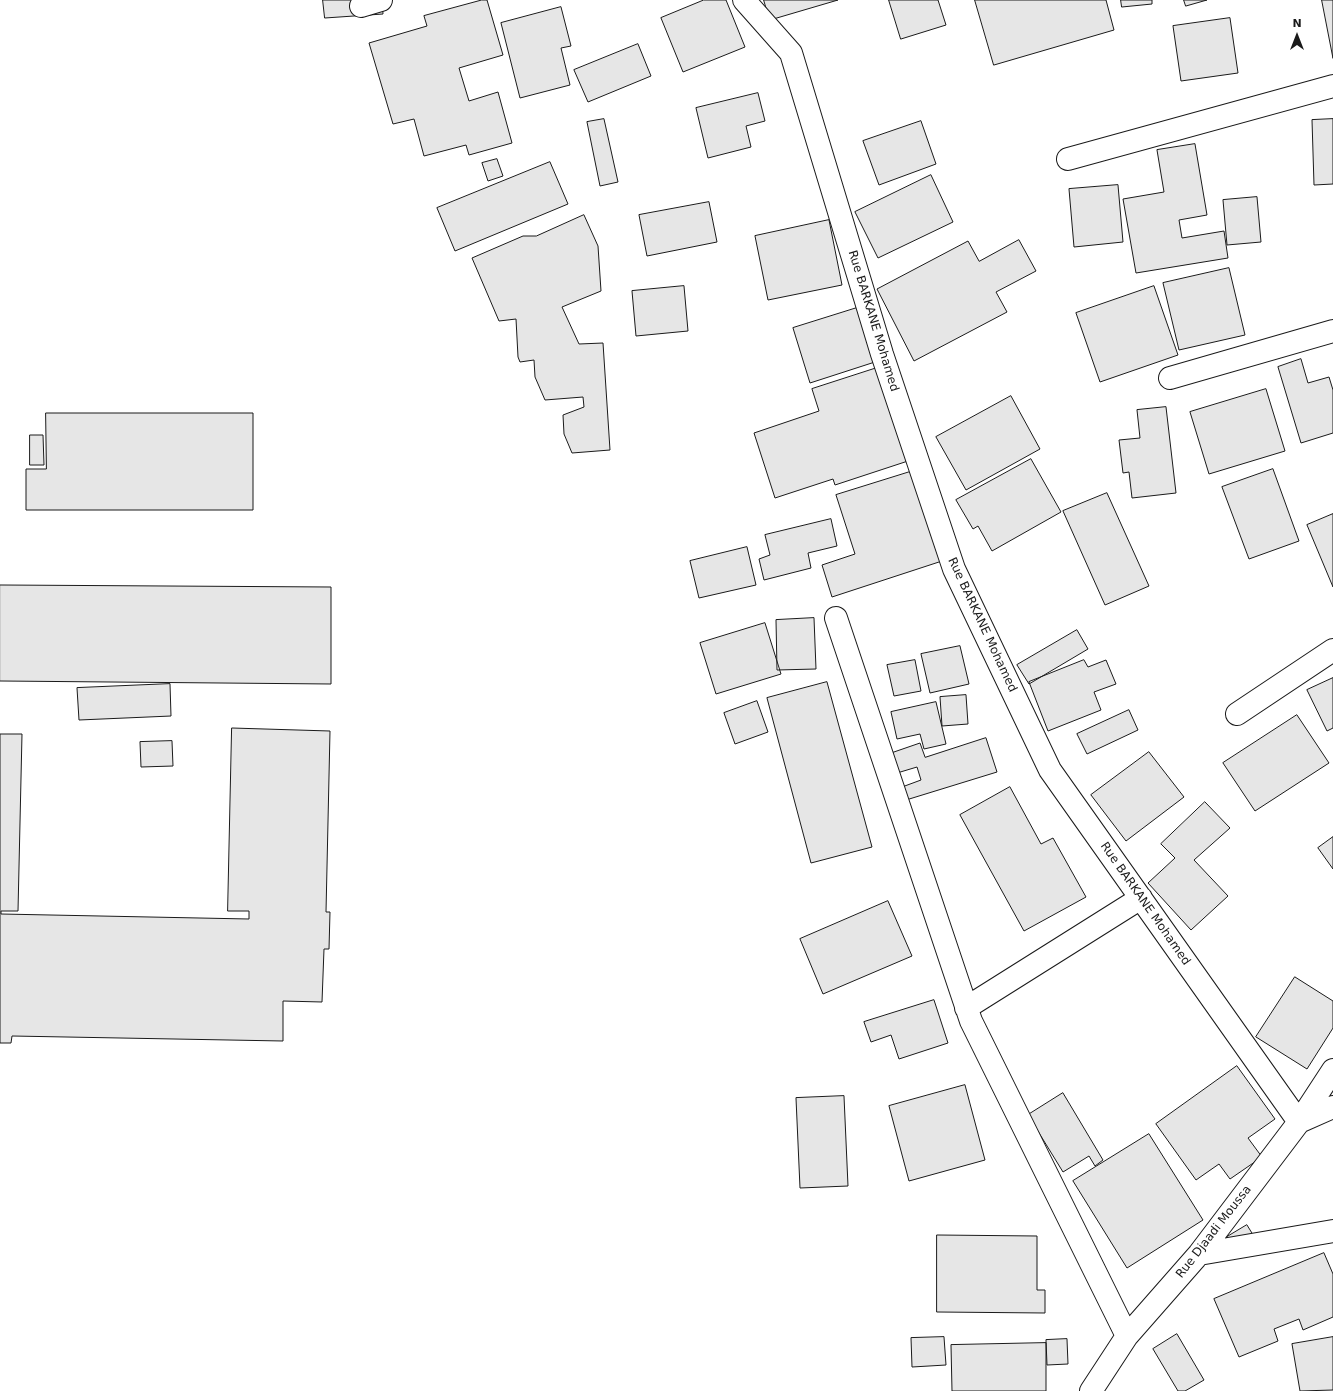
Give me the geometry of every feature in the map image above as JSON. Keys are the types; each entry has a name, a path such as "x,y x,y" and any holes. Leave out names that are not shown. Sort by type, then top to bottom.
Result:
{"street":[{"name":"Rue BARKANE Mohamed","path":"744,0 791,52 882,354 954,569 1050,770 1299,1122"},
{"path":"1068,158 1333,86"},
{"path":"1170,378 1333,331"},
{"path":"836,618 971,1021 1128,1336"},
{"path":"1237,714 1333,650"},
{"path":"966,1008 1141,898"},
{"name":"Rue Djaadi Moussa","path":"1091,1391 1128,1336 1199,1254 1299,1122 1333,1070"},
{"path":"1299,1122 1333,1107"},
{"path":"1199,1254 1333,1231"}],"building":[{"path":"323,0 382,0 383,14 325,18"},
{"path":"482,0 487,0 503,55 459,68 469,101 498,92 512,143 469,155 466,145 424,156 414,119 393,124 369,43 427,26 424,16"},
{"path":"704,0 726,0 745,47 683,72 661,18"},
{"path":"764,0 838,0 770,20"},
{"path":"889,0 938,0 946,25 901,39"},
{"path":"975,0 1106,0 1114,30 994,65"},
{"path":"1121,0 1152,0 1152,4 1122,7"},
{"path":"1184,0 1207,0 1186,6"},
{"path":"1322,0 1333,0 1333,58"},
{"path":"561,7 571,46 561,48 570,85 520,98 501,23"},
{"path":"1230,18 1238,73 1181,81 1173,26"},
{"path":"638,44 651,76 588,102 574,70"},
{"path":"758,93 765,121 746,126 751,147 708,158 696,108"},
{"path":"604,119 618,182 600,186 587,122"},
{"path":"1333,119 1333,184 1314,185 1312,120"},
{"path":"921,121 936,164 879,185 863,141"},
{"path":"1195,144 1207,215 1179,220 1182,238 1224,231 1228,258 1136,273 1123,199 1164,192 1157,150"},
{"path":"497,159 503,176 488,181 482,163"},
{"path":"550,162 568,204 455,251 437,208"},
{"path":"931,175 953,222 878,258 855,212"},
{"path":"1118,185 1123,242 1074,247 1069,189"},
{"path":"1257,197 1261,242 1227,245 1223,200"},
{"path":"709,202 717,242 647,256 639,215"},
{"path":"584,215 598,246 601,291 562,307 579,344 603,343 610,450 572,453 564,434 563,415 584,407 583,397 545,400 535,377 534,360 520,362 518,357 516,319 499,321 472,258 523,236 536,236"},
{"path":"829,220 842,285 768,300 755,236"},
{"path":"1019,240 1036,271 996,292 1007,312 914,361 877,289 968,241 979,261"},
{"path":"1229,268 1245,335 1179,350 1163,283"},
{"path":"684,286 688,331 636,336 632,291"},
{"path":"1154,286 1178,355 1100,382 1076,313"},
{"path":"860,307 878,361 810,383 793,328"},
{"path":"1301,359 1308,383 1329,377 1333,390 1333,433 1301,443 1278,367"},
{"path":"880,367 911,460 835,485 833,479 775,498 754,433 819,411 812,389"},
{"path":"1266,389 1285,451 1209,474 1190,412"},
{"path":"1011,396 1040,449 966,490 936,437"},
{"path":"1166,407 1176,493 1132,498 1129,472 1123,473 1119,440 1140,438 1137,410"},
{"path":"46,413 253,413 253,510 26,510 26,469 46,469"},
{"path":"30,435 43,435 44,465 30,465"},
{"path":"1031,459 1061,512 992,551 978,526 973,529 956,500"},
{"path":"1273,469 1299,541 1249,559 1222,487"},
{"path":"913,471 942,561 832,597 822,565 855,554 836,495"},
{"path":"1107,493 1149,586 1105,605 1063,511"},
{"path":"1333,514 1333,587 1307,525"},
{"path":"831,519 837,546 808,553 811,568 764,580 759,559 770,555 765,535"},
{"path":"747,547 756,585 699,598 690,561"},
{"path":"0,585 331,587 331,684 0,681"},
{"path":"814,618 816,669 777,670 776,620"},
{"path":"765,623 781,674 716,694 700,643"},
{"path":"1077,630 1088,649 1029,684 1017,665"},
{"path":"960,646 969,684 930,693 921,654"},
{"path":"915,660 921,691 894,696 887,665"},
{"path":"1084,660 1088,667 1106,660 1116,684 1094,692 1101,710 1048,731 1029,682"},
{"path":"1333,678 1333,728 1327,731 1307,690"},
{"path":"827,682 872,847 811,863 767,698"},
{"path":"170,684 171,716 79,720 77,688"},
{"path":"966,695 968,724 942,726 940,697"},
{"path":"757,701 768,732 735,744 724,713"},
{"path":"936,702 946,744 924,749 920,734 897,739 891,712"},
{"path":"1129,710 1138,730 1087,754 1077,734"},
{"path":"1297,715 1329,763 1255,811 1223,763"},
{"path":"232,728 330,731 326,912 330,912 329,949 324,949 322,1002 283,1001 283,1041 12,1036 11,1043 0,1043 0,734 22,734 18,911 1,911 1,914 249,919 249,911 228,911"},
{"path":"986,738 997,772 906,800 902,787 921,780 917,767 897,773 891,753 920,743 925,757"},
{"path":"172,741 173,766 141,767 140,742"},
{"path":"1149,752 1184,797 1126,841 1091,795"},
{"path":"1010,787 1041,844 1053,838 1086,897 1024,931 960,815"},
{"path":"1205,802 1230,828 1194,860 1228,896 1191,930 1148,883 1175,858 1161,844"},
{"path":"1333,837 1333,869 1318,848"},
{"path":"888,901 912,956 823,994 800,939"},
{"path":"1295,977 1333,1001 1333,1028 1307,1069 1256,1037"},
{"path":"934,1000 948,1043 899,1059 891,1035 871,1042 864,1022"},
{"path":"1237,1066 1275,1119 1248,1138 1262,1157 1230,1179 1219,1164 1196,1180 1156,1124"},
{"path":"965,1085 985,1160 909,1181 889,1106"},
{"path":"1063,1093 1103,1160 1095,1166 1089,1156 1063,1172 1028,1115"},
{"path":"844,1096 848,1186 800,1188 796,1098"},
{"path":"1149,1134 1203,1220 1127,1268 1073,1181"},
{"path":"1247,1225 1255,1238 1234,1249 1227,1237"},
{"path":"937,1235 1037,1236 1037,1290 1045,1290 1045,1313 937,1312"},
{"path":"1324,1253 1333,1274 1333,1317 1303,1330 1299,1319 1274,1329 1278,1341 1239,1357 1214,1299"},
{"path":"1177,1334 1204,1380 1185,1391 1178,1391 1153,1349"},
{"path":"944,1337 946,1365 912,1367 911,1338"},
{"path":"1333,1337 1333,1390 1300,1391 1292,1344"},
{"path":"1067,1339 1068,1364 1047,1365 1046,1340"},
{"path":"1046,1343 1046,1391 952,1391 951,1345"}]}
